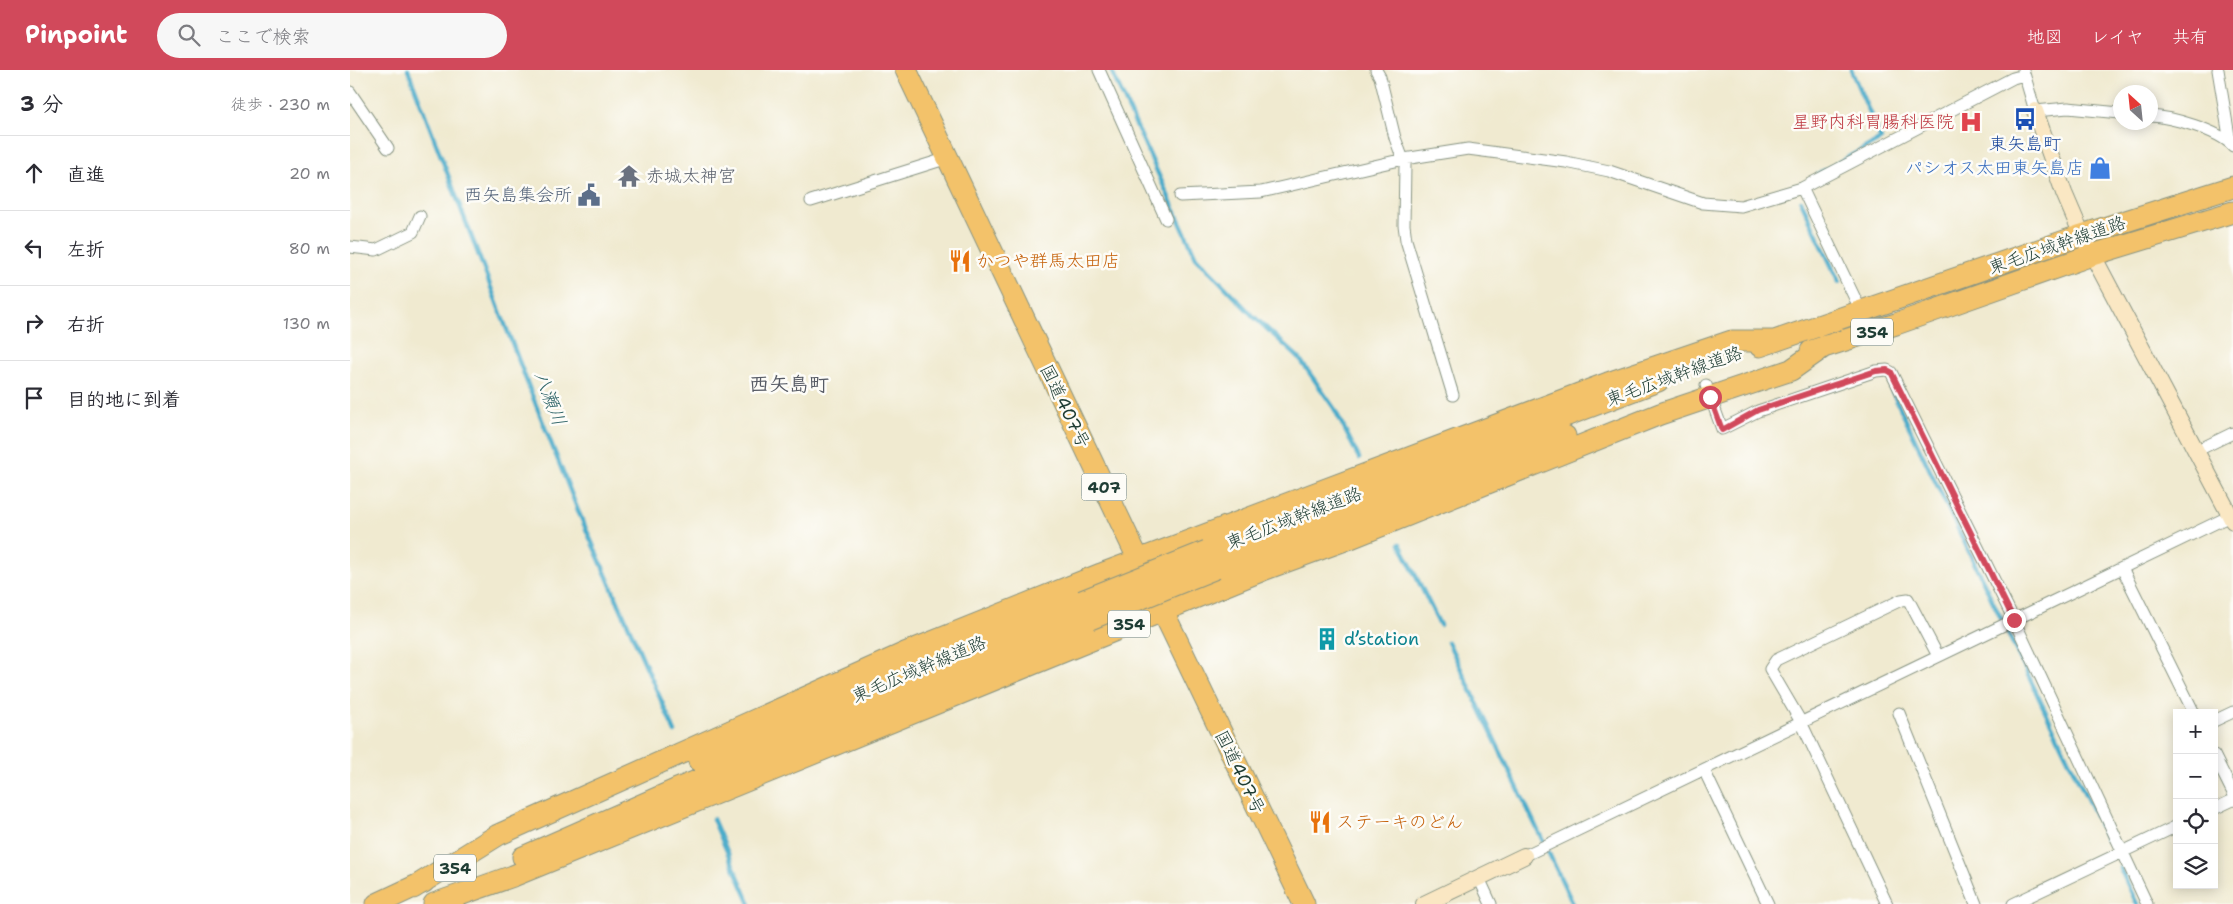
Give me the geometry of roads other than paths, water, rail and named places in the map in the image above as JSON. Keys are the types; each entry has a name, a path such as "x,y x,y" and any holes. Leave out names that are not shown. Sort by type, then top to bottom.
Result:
{"highway":[{"name":"国道407号","path":"906,70 1304,904"},
{"name":"東毛広域幹線道路","path":"377,904 417,896 675,790 1086,610 1638,388 2082,235 2233,187"},
{"name":"東毛広域幹線道路","path":"1211,559 1708,391 1791,370 1825,346 1896,324 2092,255 2233,212"},
{"name":"354","path":"417,896 498,835 905,653 1138,559 1608,383 1732,341 1773,341"},
{"name":"354","path":"434,904 512,876 684,804 786,766 1163,610 1263,570 1348,539 1660,414 1708,391"}],"street":[{"path":"1099,70 1166,219"},
{"path":"1376,70 1380,77 1395,138 1404,159 1406,240 1453,395"},
{"path":"2218,70 2231,144"},
{"path":"1180,196 1261,192 1404,159 1468,149 1566,162 1608,171 1703,203 1741,206 1802,188 2023,72 2060,184 2082,235 2232,518 2122,568 1424,904"},
{"path":"350,92 388,148"},
{"path":"2035,111 2068,108 2113,113"},
{"path":"2158,118 2203,129 2231,144"},
{"path":"810,201 948,158"},
{"path":"1802,188 1861,312"},
{"path":"350,247 376,250 413,232 420,216"},
{"path":"1708,391 1722,430 1758,410 1876,371 1887,370 1891,372 2014,620 2147,904"},
{"path":"2196,451 2233,433"},
{"path":"2122,568 2192,709"},
{"path":"1886,904 1802,722 1770,669 1776,660 1901,600 1908,599 1938,656"},
{"path":"2218,719 2233,712"},
{"path":"1899,713 1976,904"},
{"path":"2218,763 2233,793"},
{"path":"1704,770 1768,904"},
{"path":"2218,807 2233,800"},
{"path":"2012,904 2122,850 2173,828"},
{"path":"1479,878 1491,904"}],"waterway":[{"name":"八瀬川","path":"408,70 579,513 675,732"},
{"path":"1111,70 1196,257 1252,315 1299,358 1334,408 1359,458"},
{"path":"1818,174 1881,139 1851,70"},
{"path":"1801,201 1839,282"},
{"path":"1891,389 2107,840"},
{"path":"1400,544 1440,625"},
{"path":"1448,642 1573,904"},
{"name":"八瀬川","path":"713,819 750,904"},
{"path":"2120,868 2137,904"}],"place":[{"name":"東矢島町","path":"2025,119"},
{"name":"星野内科胃腸科医院","path":"1971,122"},
{"name":"パシオス太田東矢島店","path":"2100,168"},
{"name":"赤城太神宮","path":"629,176"},
{"name":"西矢島集会所","path":"589,195"},
{"name":"かつや群馬太田店","path":"960,261"},
{"name":"d’station","path":"1327,639"},
{"name":"ステーキのどん","path":"1320,822"}],"district":[{"name":"西矢島町","path":"789,384"}]}
